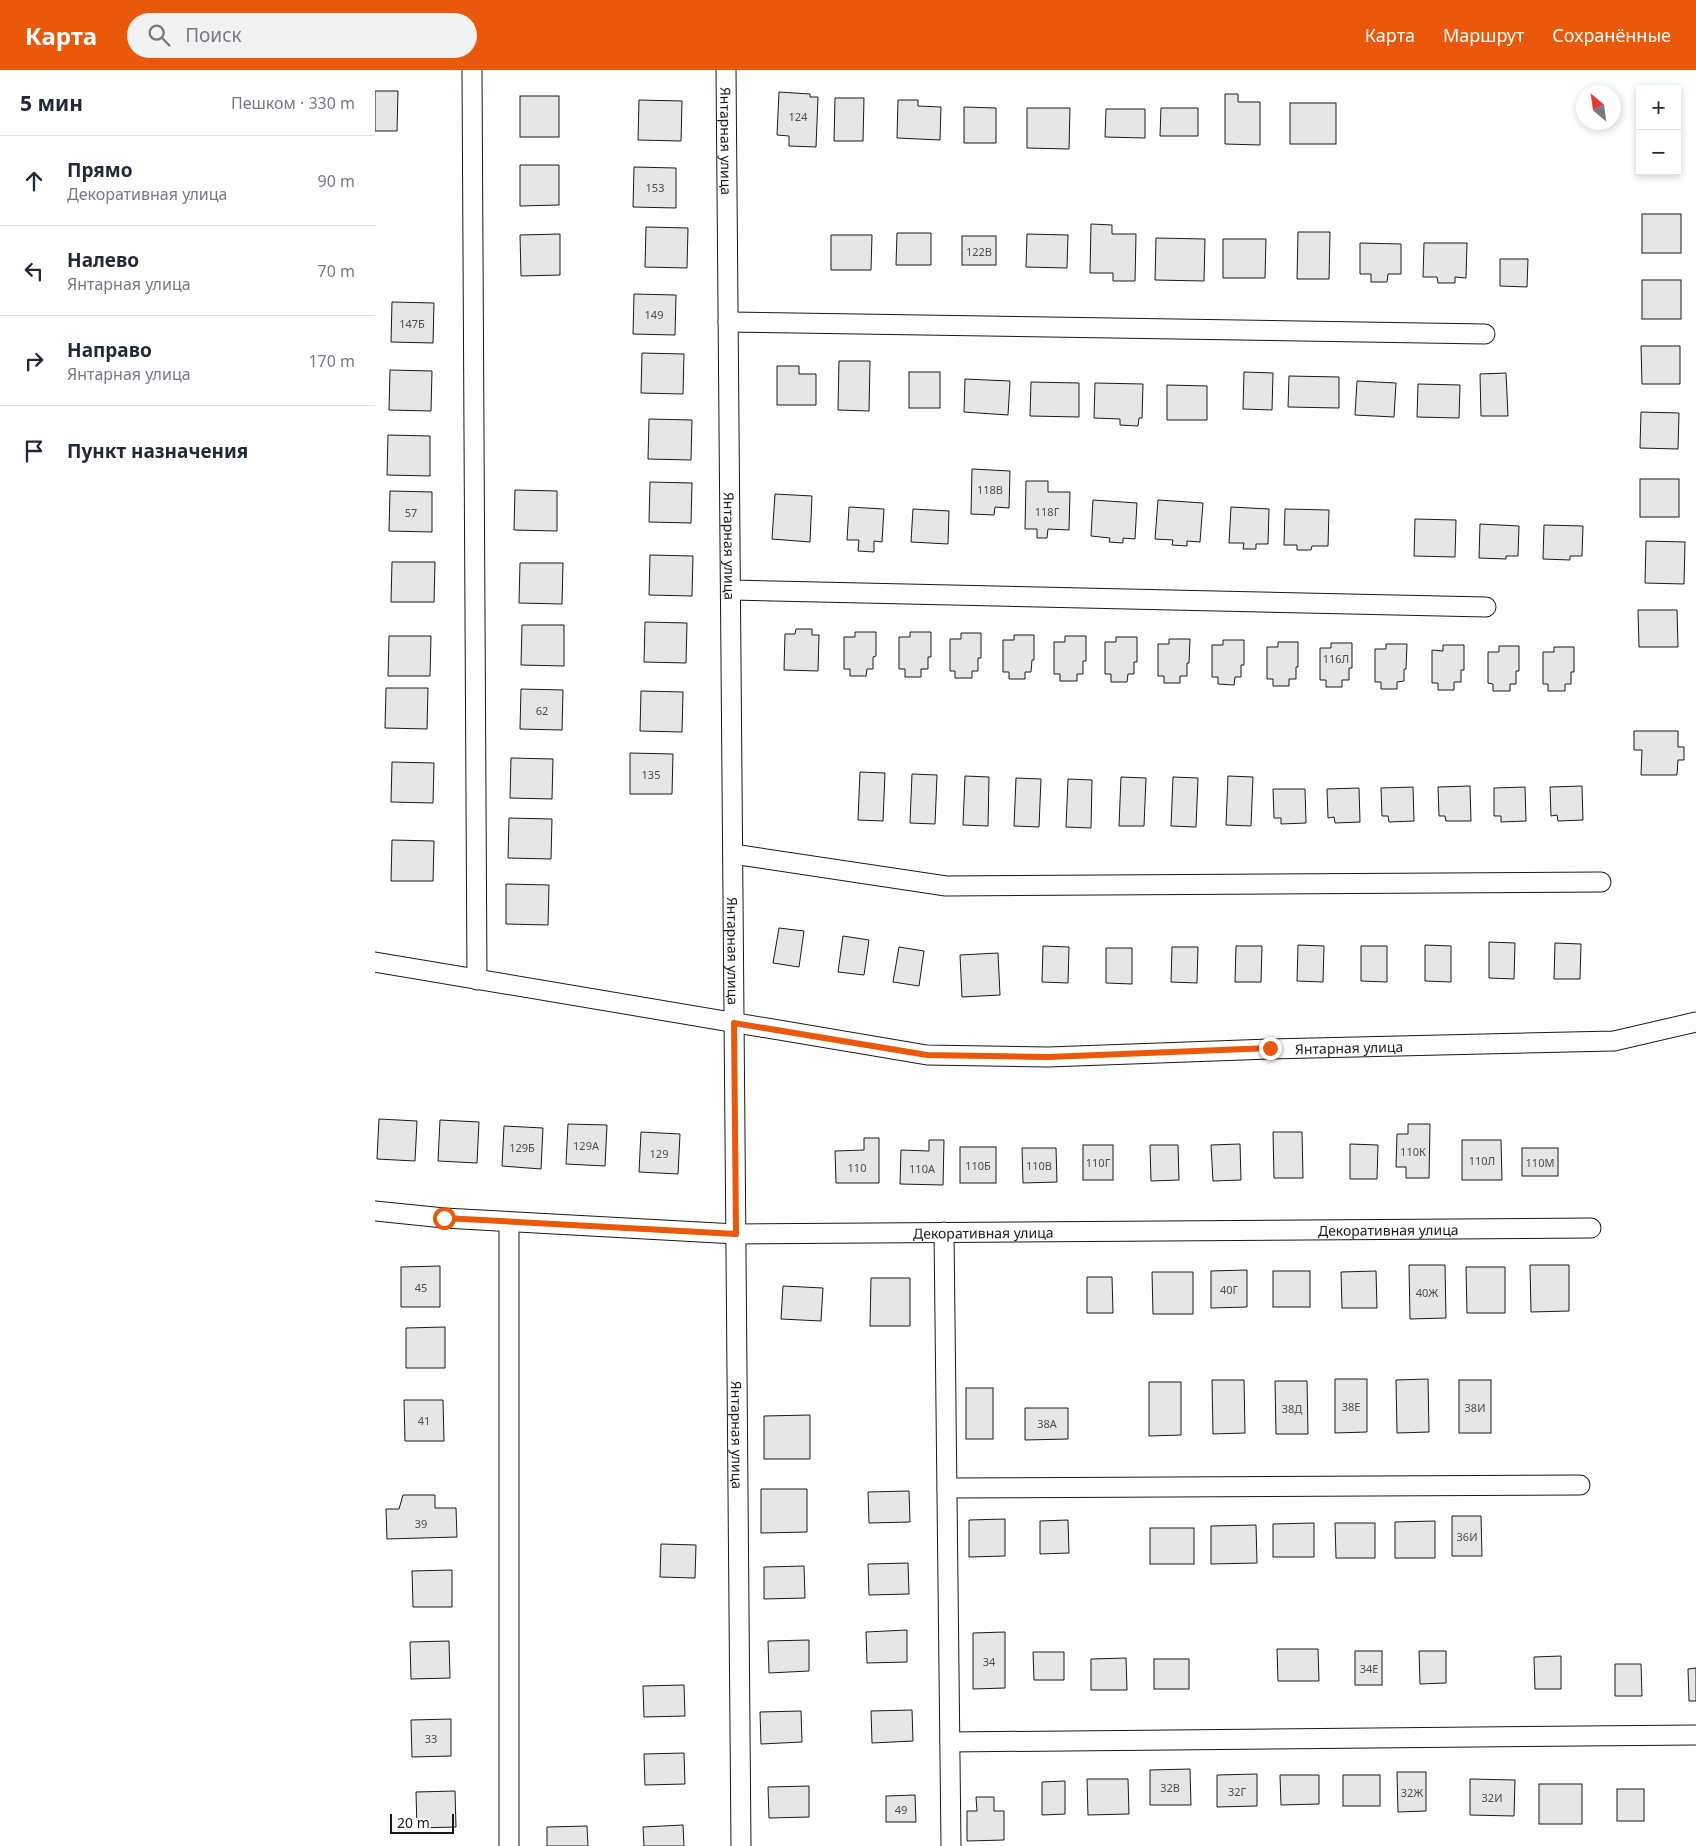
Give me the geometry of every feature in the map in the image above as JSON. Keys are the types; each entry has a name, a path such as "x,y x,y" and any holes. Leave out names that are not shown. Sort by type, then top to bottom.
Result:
{"street":[{"path":"471,70 477,980"},
{"name":"Янтарная улица","path":"726,70 741,1846"},
{"path":"728,322 1485,334"},
{"path":"731,590 1486,607"},
{"path":"733,854 946,886 1601,882"},
{"path":"375,962 734,1023"},
{"name":"Янтарная улица","path":"734,1023 927,1055 1048,1057 1270,1048 1614,1041 1696,1022"},
{"name":"Декоративная улица","path":"375,1211 444,1218 736,1234 1591,1228"},
{"path":"509,1222 509,1846"},
{"path":"944,1232 951,1846"},
{"path":"947,1488 1580,1485"},
{"path":"950,1742 1696,1735"}],"building":[{"path":"375,91 398,91 397,131 375,131"},
{"path":"779,92 810,94 810,97 818,97 816,147 789,146 789,136 777,135"},
{"path":"1225,94 1238,94 1238,102 1260,102 1260,145 1225,144"},
{"path":"520,96 559,96 559,137 520,137"},
{"path":"835,98 864,98 863,141 834,141"},
{"path":"639,100 682,101 681,141 638,140"},
{"path":"898,100 918,100 918,106 941,107 940,140 897,138"},
{"path":"1290,103 1336,103 1336,144 1290,144"},
{"path":"964,107 996,108 996,143 964,143"},
{"path":"1027,108 1070,108 1069,149 1027,148"},
{"path":"1161,108 1198,108 1198,136 1160,136"},
{"path":"1106,109 1145,109 1145,138 1105,137"},
{"path":"520,165 559,165 559,205 520,206"},
{"path":"634,167 676,168 676,208 633,207"},
{"path":"1642,214 1681,214 1681,253 1642,253"},
{"path":"1091,224 1112,225 1112,234 1136,234 1135,281 1113,281 1113,273 1090,273"},
{"path":"646,227 688,228 687,268 645,267"},
{"path":"1298,232 1330,232 1329,279 1297,279"},
{"path":"897,233 931,233 931,265 896,265"},
{"path":"560,234 560,275 521,276 520,235"},
{"path":"1027,234 1068,235 1067,268 1026,267"},
{"path":"831,235 872,235 871,270 831,270"},
{"path":"962,236 996,236 996,265 962,265"},
{"path":"1156,238 1205,239 1204,281 1155,280"},
{"path":"1223,239 1266,239 1265,278 1223,278"},
{"path":"1360,243 1401,244 1401,274 1388,274 1387,282 1371,282 1371,274 1360,274"},
{"path":"1424,243 1467,243 1466,278 1455,277 1455,283 1438,283 1437,277 1423,277"},
{"path":"1500,259 1528,259 1527,287 1500,286"},
{"path":"1642,280 1681,280 1681,319 1642,319"},
{"path":"634,294 676,295 675,335 633,334"},
{"path":"392,302 434,303 433,343 391,342"},
{"path":"1641,346 1680,346 1680,384 1642,384"},
{"path":"642,353 684,354 683,394 641,393"},
{"path":"839,361 870,361 869,411 838,410"},
{"path":"777,366 799,366 799,374 816,374 816,405 777,405"},
{"path":"390,370 432,371 431,411 389,410"},
{"path":"909,372 940,372 940,408 909,408"},
{"path":"1244,372 1273,373 1272,410 1243,409"},
{"path":"1506,373 1508,416 1481,416 1480,374"},
{"path":"1289,376 1339,377 1339,408 1288,407"},
{"path":"965,379 1010,381 1008,415 964,412"},
{"path":"1357,381 1396,383 1394,417 1355,415"},
{"path":"1031,382 1079,383 1079,417 1030,416"},
{"path":"1095,383 1143,384 1142,418 1139,418 1138,426 1120,425 1120,419 1094,418"},
{"path":"1418,384 1460,385 1459,418 1417,417"},
{"path":"1167,385 1207,386 1207,420 1167,420"},
{"path":"1641,412 1679,413 1678,449 1640,448"},
{"path":"649,419 692,420 691,460 648,459"},
{"path":"388,435 430,436 430,476 387,475"},
{"path":"972,469 1010,471 1009,508 995,507 994,515 971,514"},
{"path":"1640,479 1679,479 1679,517 1640,517"},
{"path":"1026,481 1048,481 1048,492 1070,492 1069,530 1048,529 1047,538 1037,538 1037,529 1025,529"},
{"path":"650,482 692,483 691,523 649,522"},
{"path":"515,490 557,491 557,531 514,530"},
{"path":"390,491 432,492 432,532 389,531"},
{"path":"775,494 812,496 810,542 772,539"},
{"path":"1093,500 1137,503 1135,539 1123,538 1123,543 1109,542 1110,538 1091,536"},
{"path":"1158,500 1203,503 1200,542 1187,541 1187,546 1172,545 1173,540 1155,539"},
{"path":"849,507 884,509 882,542 874,541 874,552 858,551 859,540 847,540"},
{"path":"1231,507 1269,509 1268,544 1256,544 1256,549 1243,549 1244,543 1229,543"},
{"path":"913,509 949,511 948,544 911,542"},
{"path":"1285,509 1329,510 1328,546 1312,546 1311,550 1297,550 1297,545 1284,545"},
{"path":"1415,519 1456,520 1455,557 1414,556"},
{"path":"1480,524 1519,526 1518,556 1506,556 1506,559 1479,558"},
{"path":"1544,525 1583,526 1582,556 1570,556 1570,560 1543,559"},
{"path":"1646,541 1685,542 1684,584 1645,583"},
{"path":"650,555 693,556 692,596 649,595"},
{"path":"392,562 435,562 434,602 391,602"},
{"path":"520,563 563,563 562,604 519,603"},
{"path":"1638,610 1677,610 1678,647 1639,647"},
{"path":"645,622 687,623 686,663 644,662"},
{"path":"522,625 564,625 564,666 521,665"},
{"path":"796,629 812,629 812,635 819,635 818,671 784,670 785,634 795,634"},
{"path":"855,632 876,632 876,656 873,657 873,669 867,669 866,676 850,676 850,669 844,669 844,637 855,637"},
{"path":"910,632 931,632 931,657 928,657 928,669 921,669 921,677 905,677 905,669 899,669 899,637 910,637"},
{"path":"961,633 981,633 981,658 978,658 978,671 972,671 972,678 955,678 955,671 950,671 950,639 961,639"},
{"path":"1014,635 1034,635 1034,660 1032,660 1031,672 1025,672 1025,679 1009,679 1009,672 1003,672 1003,640 1014,640"},
{"path":"389,636 431,636 430,676 388,676"},
{"path":"1065,636 1086,636 1086,661 1083,661 1083,674 1077,674 1077,681 1060,681 1060,674 1054,674 1054,642 1065,642"},
{"path":"1116,637 1137,637 1137,662 1134,662 1134,674 1128,674 1127,682 1111,682 1111,674 1105,674 1105,642 1116,642"},
{"path":"1169,639 1190,639 1187,676 1180,676 1180,683 1164,683 1164,676 1158,676 1158,644 1169,644"},
{"path":"1223,640 1244,640 1244,665 1241,665 1241,677 1235,677 1234,685 1218,684 1218,677 1212,677 1212,645 1223,645"},
{"path":"1278,642 1298,642 1296,679 1289,679 1289,686 1273,686 1273,679 1267,679 1267,647 1278,647"},
{"path":"1331,643 1352,643 1352,668 1349,668 1349,680 1342,680 1342,687 1326,687 1326,680 1320,680 1320,648 1331,648"},
{"path":"1386,644 1407,644 1404,681 1397,682 1397,689 1381,689 1381,682 1375,682 1375,649 1386,649"},
{"path":"1443,645 1464,645 1464,670 1461,670 1461,682 1454,682 1454,690 1438,690 1438,683 1432,683 1432,650 1443,651"},
{"path":"1499,646 1519,646 1519,671 1516,671 1516,684 1510,684 1510,691 1493,691 1493,684 1488,683 1488,652 1499,652"},
{"path":"1554,647 1574,647 1574,672 1571,672 1571,684 1565,684 1565,691 1548,691 1548,684 1543,684 1543,652 1554,652"},
{"path":"386,688 428,688 427,729 385,728"},
{"path":"521,689 563,690 562,730 520,729"},
{"path":"641,691 683,692 682,732 640,731"},
{"path":"1634,731 1678,731 1678,747 1684,747 1684,760 1678,760 1677,775 1641,775 1642,750 1634,750"},
{"path":"630,753 673,754 672,794 630,794"},
{"path":"511,758 553,759 552,799 510,798"},
{"path":"392,762 434,763 433,803 391,802"},
{"path":"860,772 885,773 883,821 858,820"},
{"path":"912,774 937,775 935,824 910,823"},
{"path":"965,776 989,777 988,826 963,825"},
{"path":"1228,776 1253,777 1251,826 1226,825"},
{"path":"1121,777 1146,778 1144,826 1119,826"},
{"path":"1173,777 1198,778 1196,827 1171,826"},
{"path":"1016,778 1041,779 1039,827 1014,826"},
{"path":"1068,779 1092,780 1091,828 1066,827"},
{"path":"1470,786 1471,821 1446,821 1445,816 1439,816 1438,787"},
{"path":"1582,786 1583,820 1558,821 1557,815 1551,816 1550,787"},
{"path":"1413,787 1414,821 1389,822 1388,816 1382,816 1381,788"},
{"path":"1525,787 1526,821 1501,822 1501,816 1494,816 1494,788"},
{"path":"1359,788 1360,822 1335,823 1334,817 1328,818 1327,789"},
{"path":"1273,789 1305,789 1306,823 1281,824 1281,818 1274,818"},
{"path":"509,818 552,819 551,859 508,858"},
{"path":"392,840 434,841 433,881 391,881"},
{"path":"506,884 549,885 548,925 506,924"},
{"path":"779,928 804,931 799,967 773,963"},
{"path":"843,936 869,940 864,975 838,972"},
{"path":"1489,942 1515,943 1514,979 1489,978"},
{"path":"1555,943 1581,944 1580,979 1554,979"},
{"path":"1298,945 1324,946 1323,982 1297,981"},
{"path":"1425,945 1451,946 1451,982 1425,981"},
{"path":"1043,946 1069,947 1068,983 1042,982"},
{"path":"1236,946 1262,946 1261,982 1235,982"},
{"path":"1361,946 1387,946 1387,982 1361,981"},
{"path":"899,947 924,951 919,986 893,982"},
{"path":"1172,947 1198,947 1197,983 1171,982"},
{"path":"1106,948 1132,948 1132,984 1106,983"},
{"path":"998,953 1000,995 962,997 960,955"},
{"path":"379,1119 417,1121 415,1161 377,1159"},
{"path":"440,1120 479,1122 477,1163 438,1161"},
{"path":"568,1124 607,1125 605,1166 566,1164"},
{"path":"1408,1124 1430,1124 1429,1178 1406,1178 1406,1167 1396,1167 1397,1134 1408,1134"},
{"path":"504,1126 543,1128 541,1169 502,1166"},
{"path":"641,1132 680,1134 678,1174 639,1172"},
{"path":"1273,1132 1302,1132 1303,1178 1274,1178"},
{"path":"864,1138 879,1138 879,1183 836,1183 835,1151 864,1150"},
{"path":"929,1140 944,1140 943,1185 900,1184 901,1150 929,1151"},
{"path":"1462,1140 1501,1140 1502,1180 1462,1180"},
{"path":"1240,1144 1241,1180 1213,1181 1211,1145"},
{"path":"1350,1144 1378,1145 1377,1179 1350,1179"},
{"path":"1083,1145 1113,1145 1113,1180 1083,1180"},
{"path":"1150,1145 1178,1145 1179,1180 1151,1181"},
{"path":"960,1147 996,1147 996,1183 960,1183"},
{"path":"1022,1148 1056,1148 1057,1182 1023,1183"},
{"path":"1522,1148 1558,1148 1558,1176 1522,1176"},
{"path":"1409,1265 1445,1265 1446,1318 1410,1319"},
{"path":"1530,1265 1569,1265 1569,1311 1531,1312"},
{"path":"440,1266 440,1307 401,1307 401,1267"},
{"path":"1466,1267 1505,1267 1505,1313 1467,1313"},
{"path":"1247,1270 1247,1307 1211,1308 1211,1271"},
{"path":"1273,1271 1310,1271 1310,1307 1273,1307"},
{"path":"1376,1271 1377,1308 1342,1308 1341,1272"},
{"path":"1152,1272 1193,1272 1193,1314 1153,1314"},
{"path":"1087,1277 1112,1277 1113,1313 1087,1313"},
{"path":"871,1278 910,1278 910,1326 870,1326"},
{"path":"783,1286 823,1288 821,1321 781,1319"},
{"path":"445,1327 445,1368 406,1368 406,1328"},
{"path":"1335,1379 1367,1379 1367,1432 1335,1433"},
{"path":"1428,1379 1429,1432 1397,1433 1396,1380"},
{"path":"1212,1380 1244,1380 1245,1433 1213,1434"},
{"path":"1459,1380 1491,1380 1491,1433 1459,1433"},
{"path":"1275,1381 1307,1381 1308,1434 1276,1434"},
{"path":"1149,1382 1181,1382 1181,1435 1149,1436"},
{"path":"966,1388 993,1388 993,1439 966,1439"},
{"path":"404,1400 443,1400 444,1441 405,1441"},
{"path":"1025,1408 1068,1408 1068,1439 1025,1440"},
{"path":"810,1415 810,1459 764,1459 764,1416"},
{"path":"761,1489 807,1489 807,1532 761,1533"},
{"path":"909,1491 910,1522 869,1523 868,1492"},
{"path":"403,1495 435,1495 435,1508 456,1508 457,1537 387,1539 386,1509 399,1509"},
{"path":"1452,1516 1481,1516 1482,1556 1452,1556"},
{"path":"1005,1519 1005,1556 969,1557 969,1520"},
{"path":"1068,1520 1069,1553 1040,1554 1040,1521"},
{"path":"1435,1521 1435,1558 1395,1558 1395,1522"},
{"path":"1314,1523 1314,1557 1273,1557 1273,1524"},
{"path":"1335,1523 1375,1523 1375,1558 1336,1558"},
{"path":"1256,1525 1257,1563 1211,1564 1211,1526"},
{"path":"1150,1528 1194,1528 1194,1564 1150,1564"},
{"path":"661,1544 696,1545 695,1578 660,1577"},
{"path":"908,1563 909,1594 869,1595 868,1564"},
{"path":"804,1566 805,1598 764,1599 764,1567"},
{"path":"452,1570 452,1607 413,1607 412,1571"},
{"path":"907,1630 907,1662 867,1663 866,1632"},
{"path":"1005,1632 1005,1688 973,1689 973,1633"},
{"path":"809,1640 809,1671 769,1673 768,1641"},
{"path":"449,1641 450,1678 411,1679 410,1642"},
{"path":"1277,1649 1318,1649 1319,1681 1278,1681"},
{"path":"1355,1651 1382,1651 1382,1685 1355,1685"},
{"path":"1419,1651 1446,1651 1446,1683 1420,1684"},
{"path":"1033,1652 1064,1652 1064,1680 1034,1680"},
{"path":"1561,1656 1561,1689 1535,1689 1534,1657"},
{"path":"1126,1658 1127,1690 1091,1690 1091,1659"},
{"path":"1154,1659 1189,1659 1189,1689 1154,1689"},
{"path":"1615,1664 1641,1664 1642,1696 1615,1696"},
{"path":"1696,1668 1696,1701 1689,1701 1688,1669"},
{"path":"684,1685 685,1716 644,1717 643,1686"},
{"path":"912,1710 913,1741 872,1743 871,1711"},
{"path":"801,1711 802,1742 761,1744 760,1712"},
{"path":"451,1719 451,1756 412,1757 411,1720"},
{"path":"684,1753 685,1784 645,1785 644,1754"},
{"path":"1190,1769 1191,1805 1150,1805 1150,1770"},
{"path":"1397,1772 1426,1772 1426,1811 1398,1812"},
{"path":"1257,1774 1257,1806 1217,1807 1217,1775"},
{"path":"1280,1775 1319,1775 1319,1804 1281,1805"},
{"path":"1343,1775 1380,1775 1380,1806 1343,1806"},
{"path":"1087,1779 1128,1779 1129,1814 1088,1815"},
{"path":"1470,1779 1515,1780 1514,1816 1470,1815"},
{"path":"1065,1781 1065,1814 1042,1815 1042,1782"},
{"path":"1539,1784 1582,1784 1582,1824 1539,1824"},
{"path":"809,1786 809,1817 769,1818 768,1787"},
{"path":"1617,1789 1644,1789 1644,1821 1617,1821"},
{"path":"455,1791 456,1827 417,1828 416,1792"},
{"path":"915,1795 916,1822 886,1822 886,1796"},
{"path":"976,1797 994,1797 994,1811 1004,1811 1004,1840 967,1841 967,1811 977,1811"},
{"path":"683,1825 684,1846 644,1846 643,1827"},
{"path":"587,1826 588,1846 547,1846 547,1827"}],"route":[{"path":"444,1218 736,1234 734,1023 927,1055 1048,1057 1270,1048"}]}
